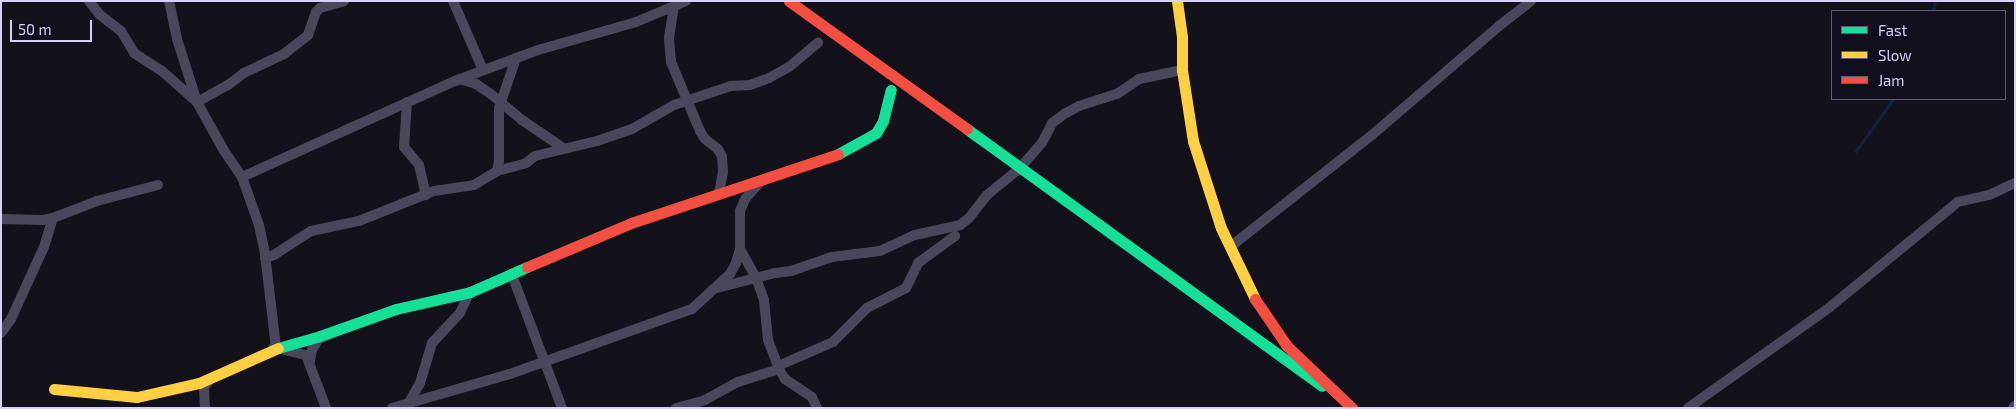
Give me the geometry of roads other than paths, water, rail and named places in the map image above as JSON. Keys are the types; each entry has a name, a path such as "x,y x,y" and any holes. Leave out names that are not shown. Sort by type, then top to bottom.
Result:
{"main road":[{"path":"789,1 1348,405"},
{"path":"1178,1 1182,37 1182,70 1193,141 1221,228 1257,304 1287,346 1348,405"},
{"path":"54,389 137,397 172,390 211,377 275,348 320,336 396,309 470,292 631,223 719,192 839,154 876,133 883,121 891,90"}],"street":[{"path":"89,1 99,14 122,31 134,53 162,71 197,102"},
{"path":"169,1 197,102 242,177 259,225 265,258 275,348 306,355 310,361 324,407"},
{"path":"197,102 228,85 244,73 284,54 308,35 316,12 320,8 324,5 344,1"},
{"path":"453,1 483,70"},
{"path":"242,177 459,79 516,58 636,22 686,1"},
{"path":"1230,247 1372,135 1499,26 1531,1"},
{"path":"674,6 669,39 671,62 700,132 705,139 718,149 722,157 723,172 719,192"},
{"path":"265,258 274,255 311,231 359,221 434,191 474,185 496,171 519,166 535,156 597,141 632,129 674,105 732,86 750,85 769,78 789,67 818,43"},
{"path":"496,171 499,160 498,126 501,102 516,58"},
{"path":"713,289 791,271 832,257 880,251 915,235 960,225 969,218 987,195 1020,168 1042,143 1052,123 1066,113 1079,106 1116,94 1139,79 1182,70"},
{"path":"459,79 476,84 522,120 563,148"},
{"path":"407,102 404,147 419,165 426,195"},
{"path":"392,408 545,361 692,308 730,274 736,263 740,248 740,212 745,199 763,179"},
{"path":"1688,408 1830,307 1958,202 1989,195 2015,184"},
{"path":"1,219 53,218 97,201 158,185"},
{"path":"1,333 11,319 24,287 44,247 53,218"},
{"path":"676,408 705,400 738,382 779,368 833,342 867,308 906,288 918,264 955,236"},
{"path":"740,248 756,278 764,300 768,340 779,368 785,379 812,397 817,408"},
{"path":"512,275 562,408"},
{"path":"408,404 420,383 432,343 460,313 470,292"},
{"path":"310,361 312,350 320,336"},
{"path":"205,408 204,388 211,377"}],"waterway":[{"path":"1933,10 1935,1"},
{"path":"1856,151 1892,100"}]}
